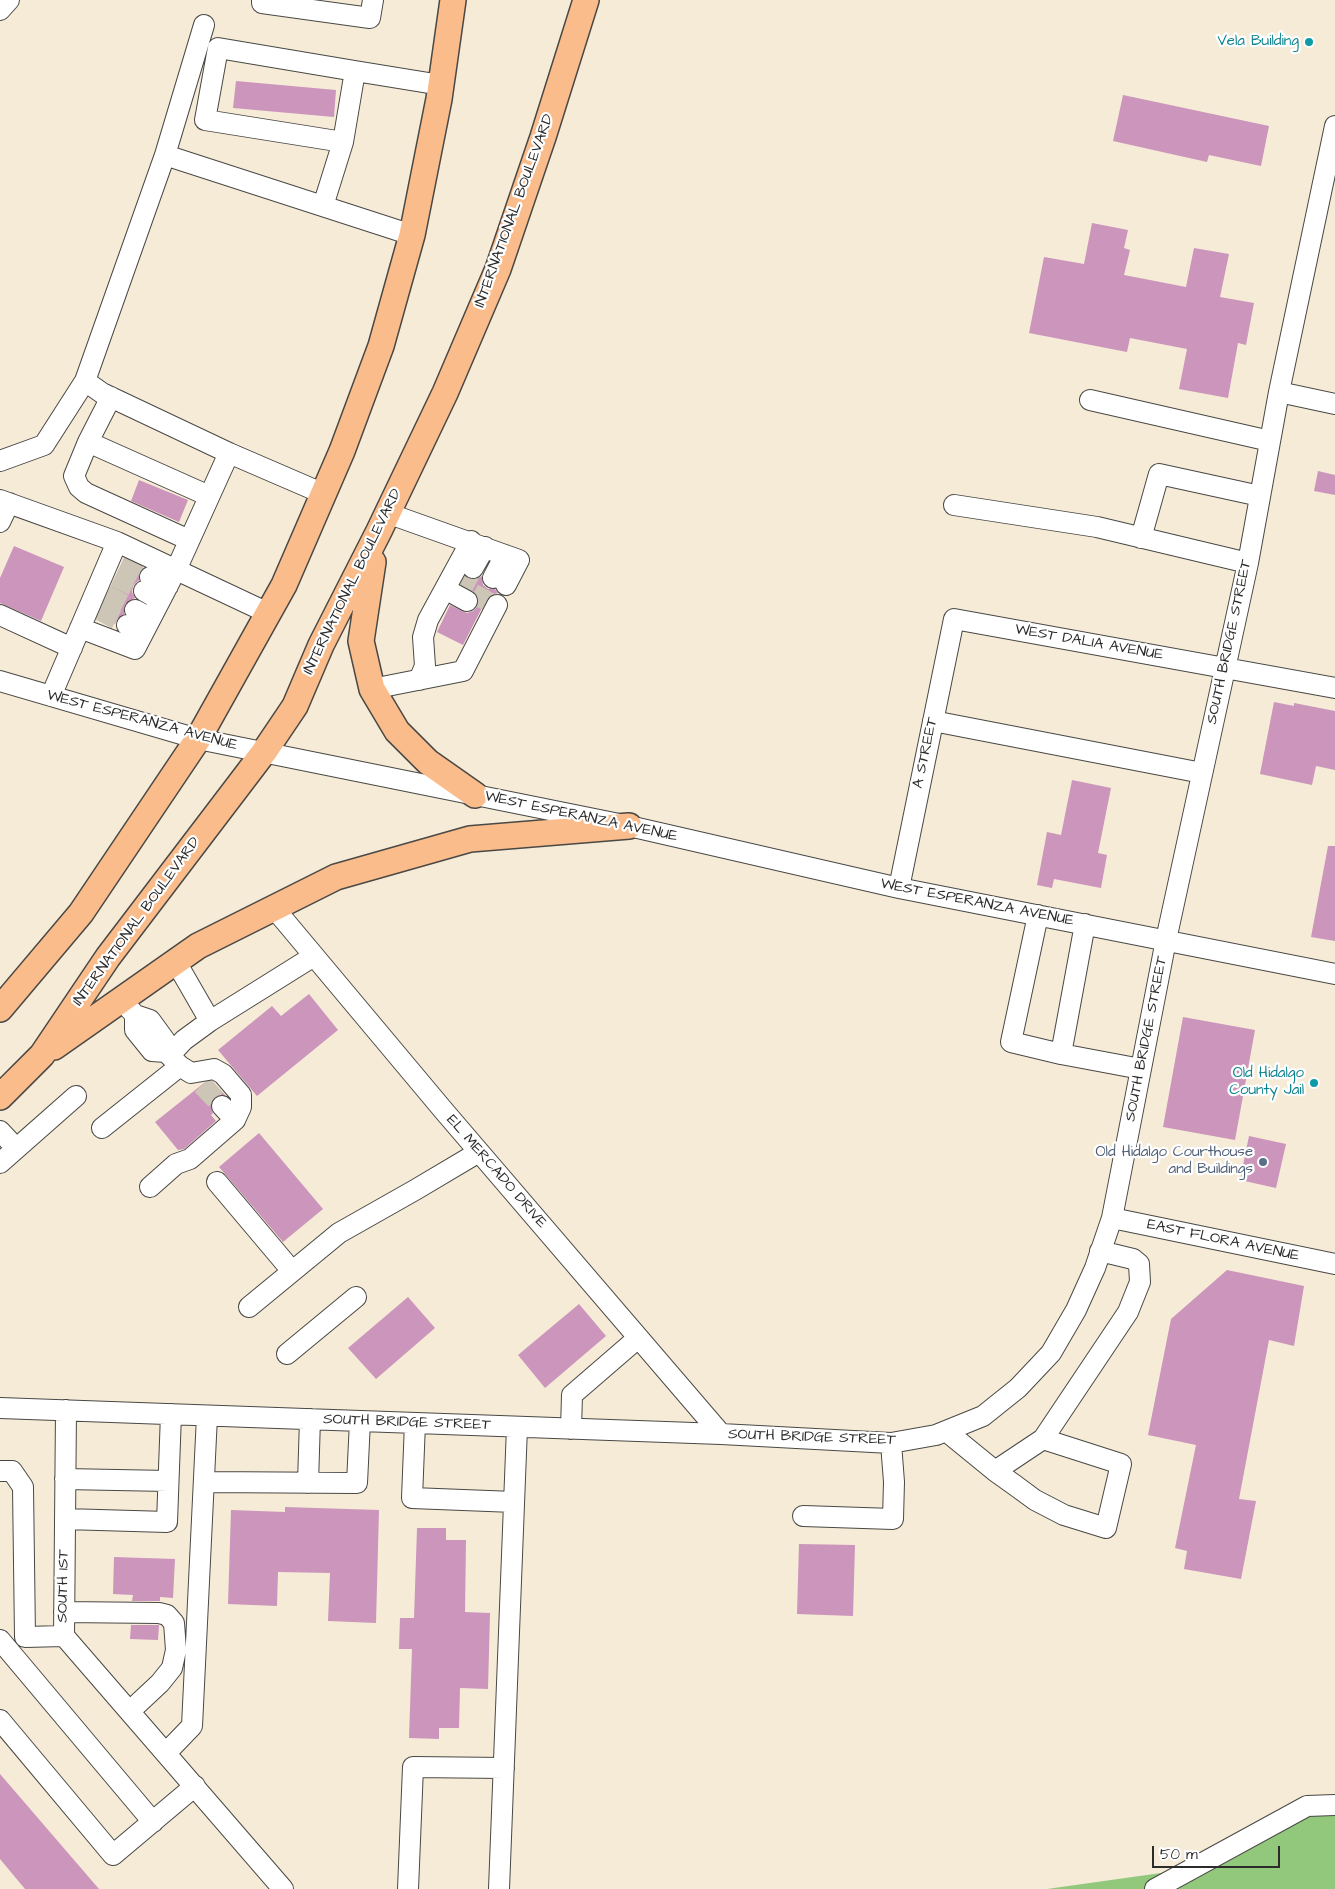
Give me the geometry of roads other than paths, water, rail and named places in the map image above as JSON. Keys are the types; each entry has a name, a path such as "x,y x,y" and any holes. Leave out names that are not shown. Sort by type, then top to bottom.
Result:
{"main road":[{"path":"1,1007 81,913 198,739 284,585 342,451 381,346 412,235 441,85 453,0"},
{"name":"INTERNATIONAL BOULEVARD","path":"0,1097 42,1056 108,957 264,752 295,706 321,644 383,522 445,393 498,268 543,137 586,0"},
{"path":"383,522 365,601 361,641 372,689 396,731 428,762 475,795"},
{"path":"42,1056 128,1007 176,962 198,946 336,876 470,839 628,826"}],"street":[{"path":"0,10 9,0"},
{"path":"262,0 262,3 370,18 372,0"},
{"path":"0,461 44,445 85,380 164,155 204,26"},
{"path":"344,135 205,120 218,48 441,85"},
{"path":"323,206 344,135 355,71"},
{"name":"SOUTH BRIDGE STREET","path":"0,1408 721,1434 891,1443 936,1435 983,1416 1018,1388 1051,1353 1076,1310 1112,1218 1166,940 1248,563 1279,392 1335,126"},
{"path":"164,155 412,235"},
{"path":"85,380 111,397 324,494"},
{"path":"1279,392 1335,404"},
{"path":"111,397 88,442 74,476 79,487 86,493 189,540"},
{"path":"1090,400 1270,441"},
{"path":"88,442 209,496"},
{"path":"80,628 135,649 150,601 189,540 229,452"},
{"path":"1141,538 1159,474 1260,496"},
{"path":"0,522 5,501 114,562 150,601 268,613"},
{"path":"954,505 1097,527 1248,563"},
{"path":"383,522 489,549"},
{"path":"489,549 489,576"},
{"path":"372,689 463,671 472,600 489,549"},
{"path":"51,696 80,628 98,601 114,562"},
{"path":"419,680 425,666 423,637 428,620 472,600"},
{"path":"0,615 72,648"},
{"name":"WEST DALIA AVENUE","path":"954,619 1335,688"},
{"name":"A STREET","path":"899,888 954,619"},
{"name":"WEST ESPERANZA AVENUE","path":"0,681 198,739 628,826 899,888 1335,974"},
{"path":"933,720 1202,773"},
{"name":"EL MERCADO DRIVE","path":"274,908 479,1152 721,1434"},
{"path":"1038,915 1010,1042 1141,1069"},
{"path":"1062,1054 1085,924"},
{"path":"182,1066 184,1040 210,1020 314,956"},
{"path":"176,962 210,1020"},
{"path":"128,1007 150,1020 182,1066"},
{"path":"102,1128 182,1066 214,1069 224,1074 241,1095 241,1107 228,1113 190,1159 176,1164 150,1187"},
{"path":"0,1163 76,1096"},
{"path":"0,1131 16,1148"},
{"path":"249,1307 339,1233 479,1152"},
{"path":"217,1182 292,1271"},
{"name":"EAST FLORA AVENUE","path":"1112,1218 1335,1264"},
{"path":"995,1471 1043,1439 1128,1312 1140,1282 1139,1264 1133,1259 1100,1251"},
{"path":"287,1354 356,1297"},
{"path":"571,1429 572,1395 638,1338"},
{"name":"SOUTH 1ST","path":"66,1410 64,1636 283,1889"},
{"path":"65,1518 167,1522 171,1414"},
{"path":"166,1753 192,1726 207,1416"},
{"path":"308,1483 310,1419"},
{"path":"204,1482 357,1483 360,1421"},
{"path":"415,1423 412,1498 514,1502"},
{"path":"499,1889 517,1427"},
{"path":"946,1432 1035,1500 1064,1515 1106,1528 1121,1464 1043,1439"},
{"path":"803,1516 893,1518 894,1482 891,1443"},
{"path":"0,1471 12,1472 23,1487 24,1637"},
{"path":"65,1478 168,1481"},
{"path":"64,1612 159,1613 167,1615 174,1623 176,1650 172,1668 160,1683 130,1711"},
{"path":"0,1636 64,1636"},
{"path":"0,1640 152,1822"},
{"path":"0,1720 113,1855 195,1786"},
{"path":"408,1889 413,1767 504,1768"},
{"path":"1155,1889 1307,1806 1335,1804"}],"tunnel":[{"path":"122,563 150,577"},
{"path":"463,587 473,568"},
{"path":"115,577 144,591"},
{"path":"477,607 493,578"},
{"path":"106,595 135,610"},
{"path":"99,610 127,625"},
{"path":"202,1085 222,1106"}],"place":[{"name":"Vela Building","path":"1309,42"},
{"name":"Old Hidalgo County Jail","path":"1314,1083"},
{"name":"Old Hidalgo Courthouse and Buildings","path":"1263,1162"}]}
